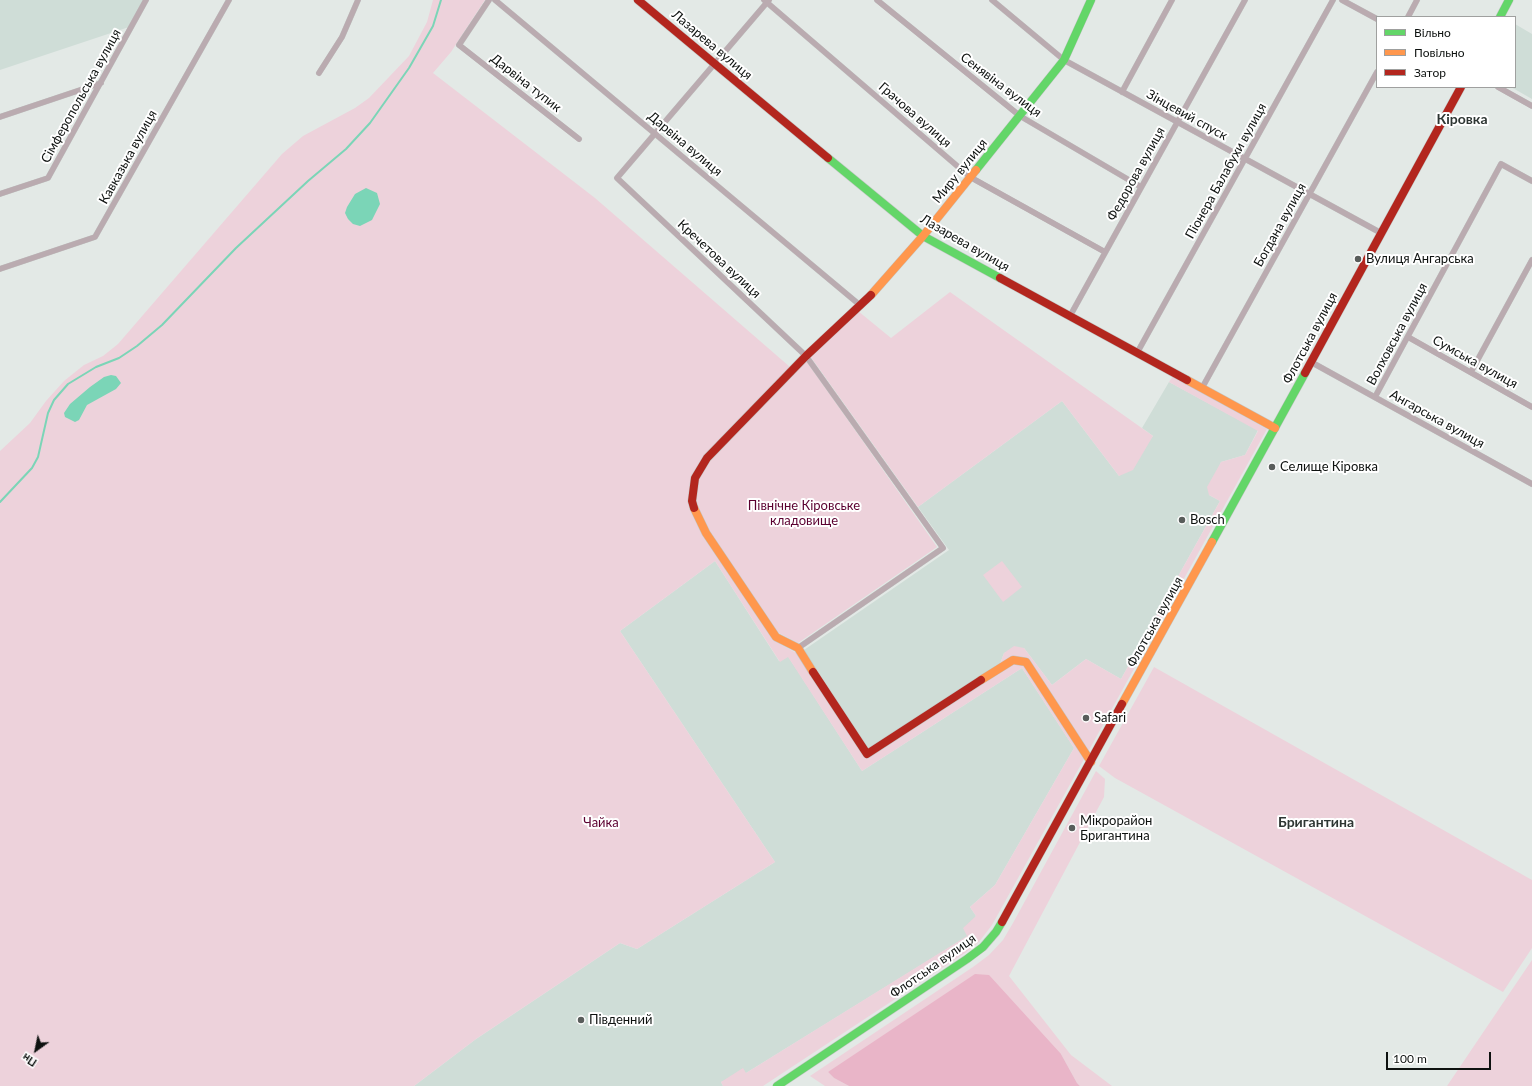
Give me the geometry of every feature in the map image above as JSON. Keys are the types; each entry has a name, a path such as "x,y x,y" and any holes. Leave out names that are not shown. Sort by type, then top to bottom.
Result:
{"street":[{"name":"Сімферопольська вулиця","path":"0,194 48,178 146,0"},
{"name":"Кавказька вулиця","path":"0,269 95,237 229,0"},
{"path":"319,73 342,37 358,0"},
{"name":"Дарвіна тупик","path":"489,0 459,45 579,139"},
{"name":"Дарвіна вулиця","path":"495,0 656,133 861,306"},
{"name":"Лазарева вулиця","path":"638,0 923,236 1275,428"},
{"name":"Сенявіна вулиця","path":"877,0 1020,116 1142,187"},
{"name":"Зінцевий спуск","path":"992,0 1064,60 1381,233"},
{"name":"Миру вулиця","path":"798,648 776,637 706,533 695,514 692,501 695,478 707,458 806,356 861,306 923,236 1064,60 1091,0"},
{"path":"1122,92 1172,0"},
{"name":"Федорова вулиця","path":"1070,316 1245,0"},
{"name":"Піонера Балабухи вулиця","path":"1137,353 1333,0"},
{"path":"1342,0 1376,18"},
{"path":"1409,16 1417,0"},
{"path":"1501,16 1509,0"},
{"path":"656,133 767,1"},
{"name":"Грачова вулиця","path":"767,1 970,177 1105,252"},
{"name":"Богдана вулиця","path":"1202,388 1376,74"},
{"path":"0,117 100,83"},
{"name":"Флотська вулиця","path":"776,1086 967,959 982,947 1002,923 1460,88"},
{"path":"1500,88 1532,106"},
{"name":"Кречетова вулиця","path":"656,133 617,178 806,356 943,548 798,648"},
{"name":"Волховська вулиця","path":"1375,397 1501,164 1532,181"},
{"path":"1471,372 1532,260"},
{"name":"Сумська вулиця","path":"1408,337 1532,406"},
{"name":"Ангарська вулиця","path":"1311,362 1532,484"},
{"path":"798,648 867,754 1013,660 1026,662 1091,762"}],"shaded area":[{"path":"0,0 144,0 129,27 0,70"},
{"path":"1516,25 1532,34 1532,99 1513,88 1516,88"},
{"path":"366,188 377,193 380,204 372,220 360,226 353,224 345,213 355,194"},
{"path":"111,375 116,376 121,383 116,389 87,405 79,420 75,422 65,417 64,413 70,404 104,377"},
{"path":"1169,382 1258,430 1245,455 1221,462 1209,495 1220,501 1121,679 1086,659 1052,685 1024,648 1004,653 1000,664 868,749 804,650 949,550 918,507 1062,401 1119,476 1153,436 1142,428"},
{"path":"715,561 779,661 788,656 862,771 1022,668 1074,748 995,885 970,907 976,916 968,936 746,1073 721,1082 723,1086 414,1086 476,1039 620,943 637,949 775,862 620,631"},
{"path":"975,974 989,975 1061,1054 1080,1086 849,1086 834,1078 828,1072"}],"green space":[{"name":"Чайка","path":"433,0 485,0 451,52 433,73 595,198 790,367 710,449 689,501 689,508 703,535 773,640 798,654 868,749 1000,664 1004,653 1014,646 1024,648 1052,685 1086,659 1121,679 1220,501 1209,495 1207,487 1221,462 1245,455 1258,431 1169,382 1173,376 1267,429 992,925 979,942 965,953 763,1086 723,1086 721,1082 743,1068 746,1073 967,936 963,928 976,916 970,907 995,885 1074,748 1022,668 862,771 788,657 780,662 715,561 620,631 775,862 637,949 620,943 476,1039 414,1086 0,1086 0,451 30,423 46,401 64,381 84,365 103,356 118,344 282,154 303,136 355,108 369,98 409,56 427,22"},
{"path":"950,292 1153,436 1133,470 1119,476 1062,401 918,507 810,356 858,311 891,338"},
{"name":"Північне Кіровське кладовище","path":"806,360 937,547 798,643 777,632 720,551 695,507 696,486 704,467"},
{"path":"1002,561 1022,587 1003,602 983,575"},
{"path":"1154,667 1532,880 1532,948 1503,992 1115,778 1099,766"},
{"path":"1096,771 1105,779 1104,797 1009,976 1071,1055 1112,1086 1080,1086 1061,1054 828,1072 834,1078 849,1086 825,1086 810,1076 989,955 1003,940 1013,923"},
{"path":"1532,960 1532,1086 1447,1086 1507,997"}],"waterway":[{"path":"0,502 32,468 38,457 48,413 54,400 68,384 96,367 119,358 137,346 162,325 236,248 308,181 346,149 370,123 409,68 433,26 441,0"}],"traffic: fast":[{"path":"976,170 1064,60 1091,0"},
{"path":"1501,16 1509,0"},
{"path":"828,158 923,236 1000,278"},
{"path":"1212,542 1305,373"},
{"path":"777,1086 967,959 983,947 996,932 1002,922"}],"traffic: slow":[{"path":"871,295 923,236 976,170"},
{"path":"1187,380 1275,428"},
{"path":"694,508 706,533 776,637 798,648 813,672"},
{"path":"1122,704 1212,542"},
{"path":"981,680 1013,660 1026,662 1091,762"}],"traffic: jam":[{"path":"638,0 828,158"},
{"path":"1305,373 1460,88"},
{"path":"1000,278 1187,380"},
{"path":"694,508 692,501 695,478 707,458 806,356 871,295"},
{"path":"813,672 867,754 981,680"},
{"path":"1002,922 1122,704"}],"place":[{"name":"Вулиця Ангарська","path":"1358,259"},
{"name":"Селище Кіровка","path":"1272,467"},
{"name":"Bosch","path":"1182,520"},
{"name":"Safari","path":"1086,718"},
{"name":"Мікрорайон Бригантина","path":"1072,828"},
{"name":"Південний","path":"581,1020"}],"district":[{"name":"Кіровка","path":"1462,119"},
{"name":"Бригантина","path":"1316,822"}]}
